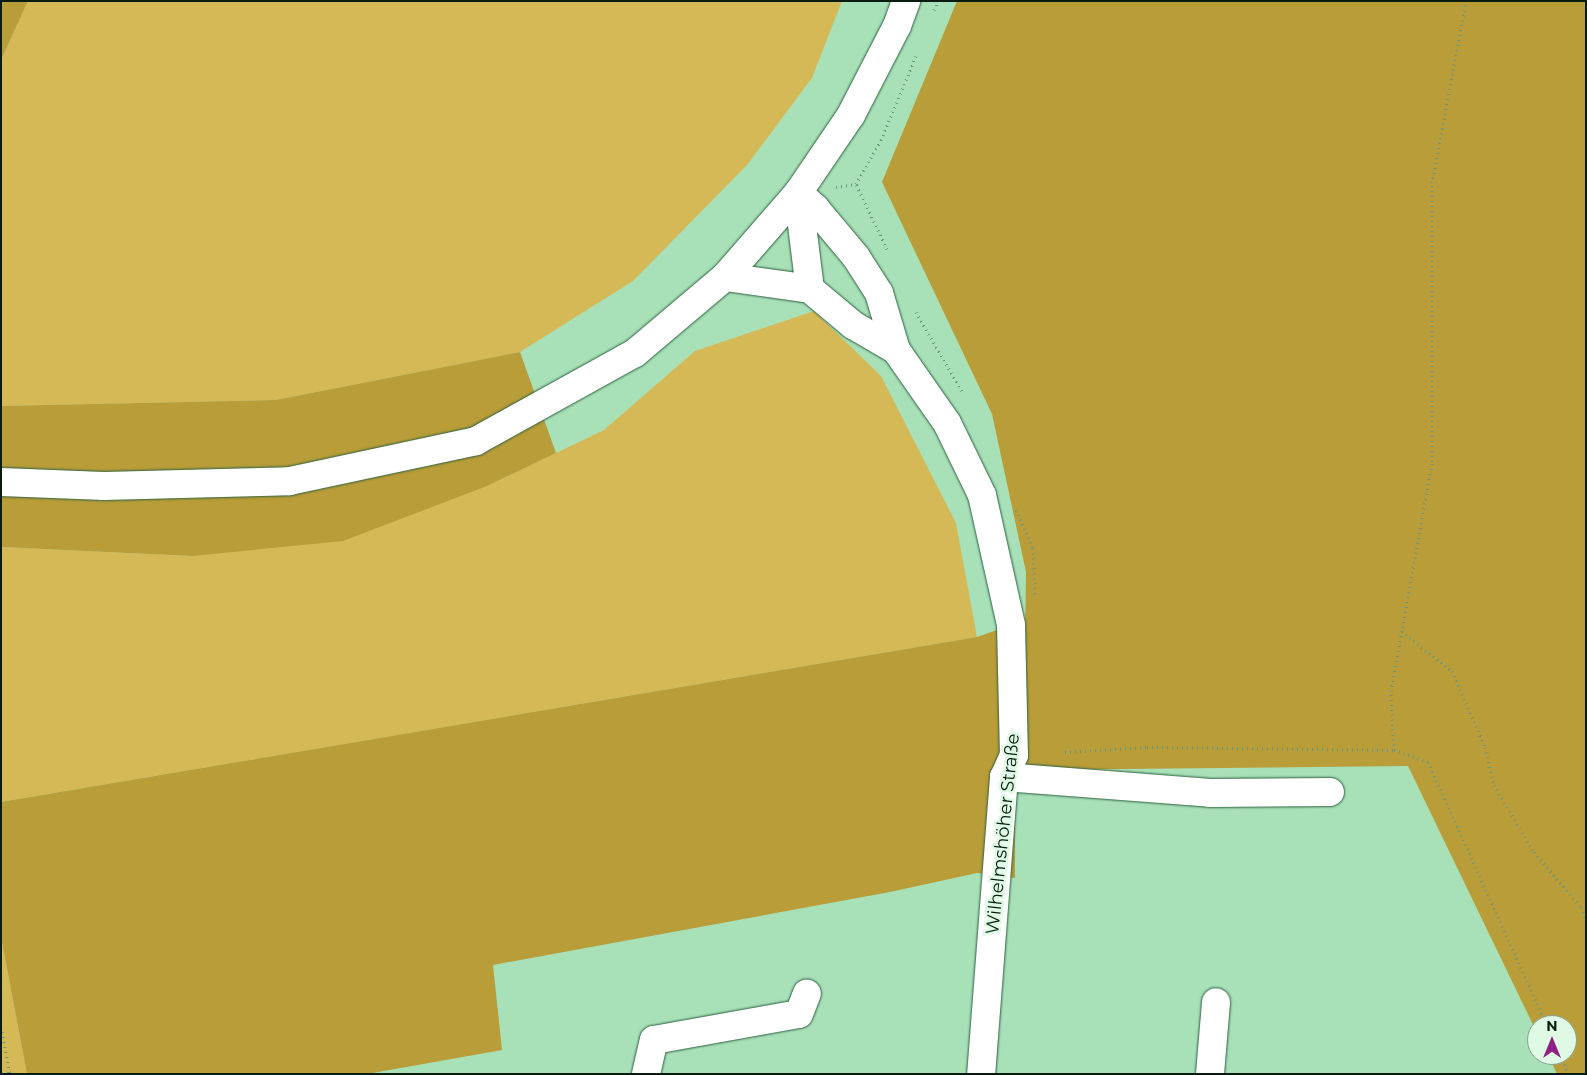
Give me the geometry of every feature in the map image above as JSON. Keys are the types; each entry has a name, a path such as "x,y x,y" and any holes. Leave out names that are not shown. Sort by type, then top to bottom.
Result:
{"street":[{"path":"1,482 104,486 290,481 476,440 635,353 725,277 798,193 851,115 897,26 906,1"},
{"path":"725,277 810,289 798,193"},
{"name":"Wilhelmshöher Straße","path":"798,193 815,208 856,257 879,293 896,350 947,422 982,495 1011,625 1014,754 1004,777 981,1074"},
{"name":"Wilhelmshöher Straße","path":"810,289 853,325 896,350"},
{"path":"1004,777 1210,793 1330,792"},
{"path":"646,1074 654,1040 799,1014 807,993"},
{"path":"1210,1074 1216,1002"}],"path":[{"path":"930,20 938,1"},
{"path":"1394,750 1391,691 1432,462 1432,183 1466,1"},
{"path":"889,255 856,184 881,140 919,48"},
{"path":"914,308 966,398"},
{"path":"1013,504 1033,548 1035,597"},
{"path":"1402,631 1452,671 1485,747 1494,785 1534,852 1581,907 1586,920"},
{"path":"1060,752 1147,747 1394,750 1428,762 1542,1015"},
{"path":"1,1027 10,1073 2,1074"}],"shaded area":[{"path":"1,1 28,1 1,60"},
{"path":"28,1 842,1 812,78 747,165 633,281 520,352 276,400 1,406 1,60"},
{"path":"957,1 1586,1 1586,1074 1557,1074 1553,1065 1577,1065 1577,1015 1528,1015 1408,766 1023,770 1026,572 992,414 882,182"},
{"path":"814,311 881,376 956,523 977,637 1,802 1,547 192,556 487,486 604,430 695,351"},
{"path":"520,352 556,453 487,486 343,541 192,556 1,547 1,406 276,400"},
{"path":"1011,625 1015,714 1015,878 977,873 890,892 493,965 502,1050 367,1074 27,1074 1,937 1,802 977,637"},
{"path":"1,937 27,1074 1,1074"}]}
